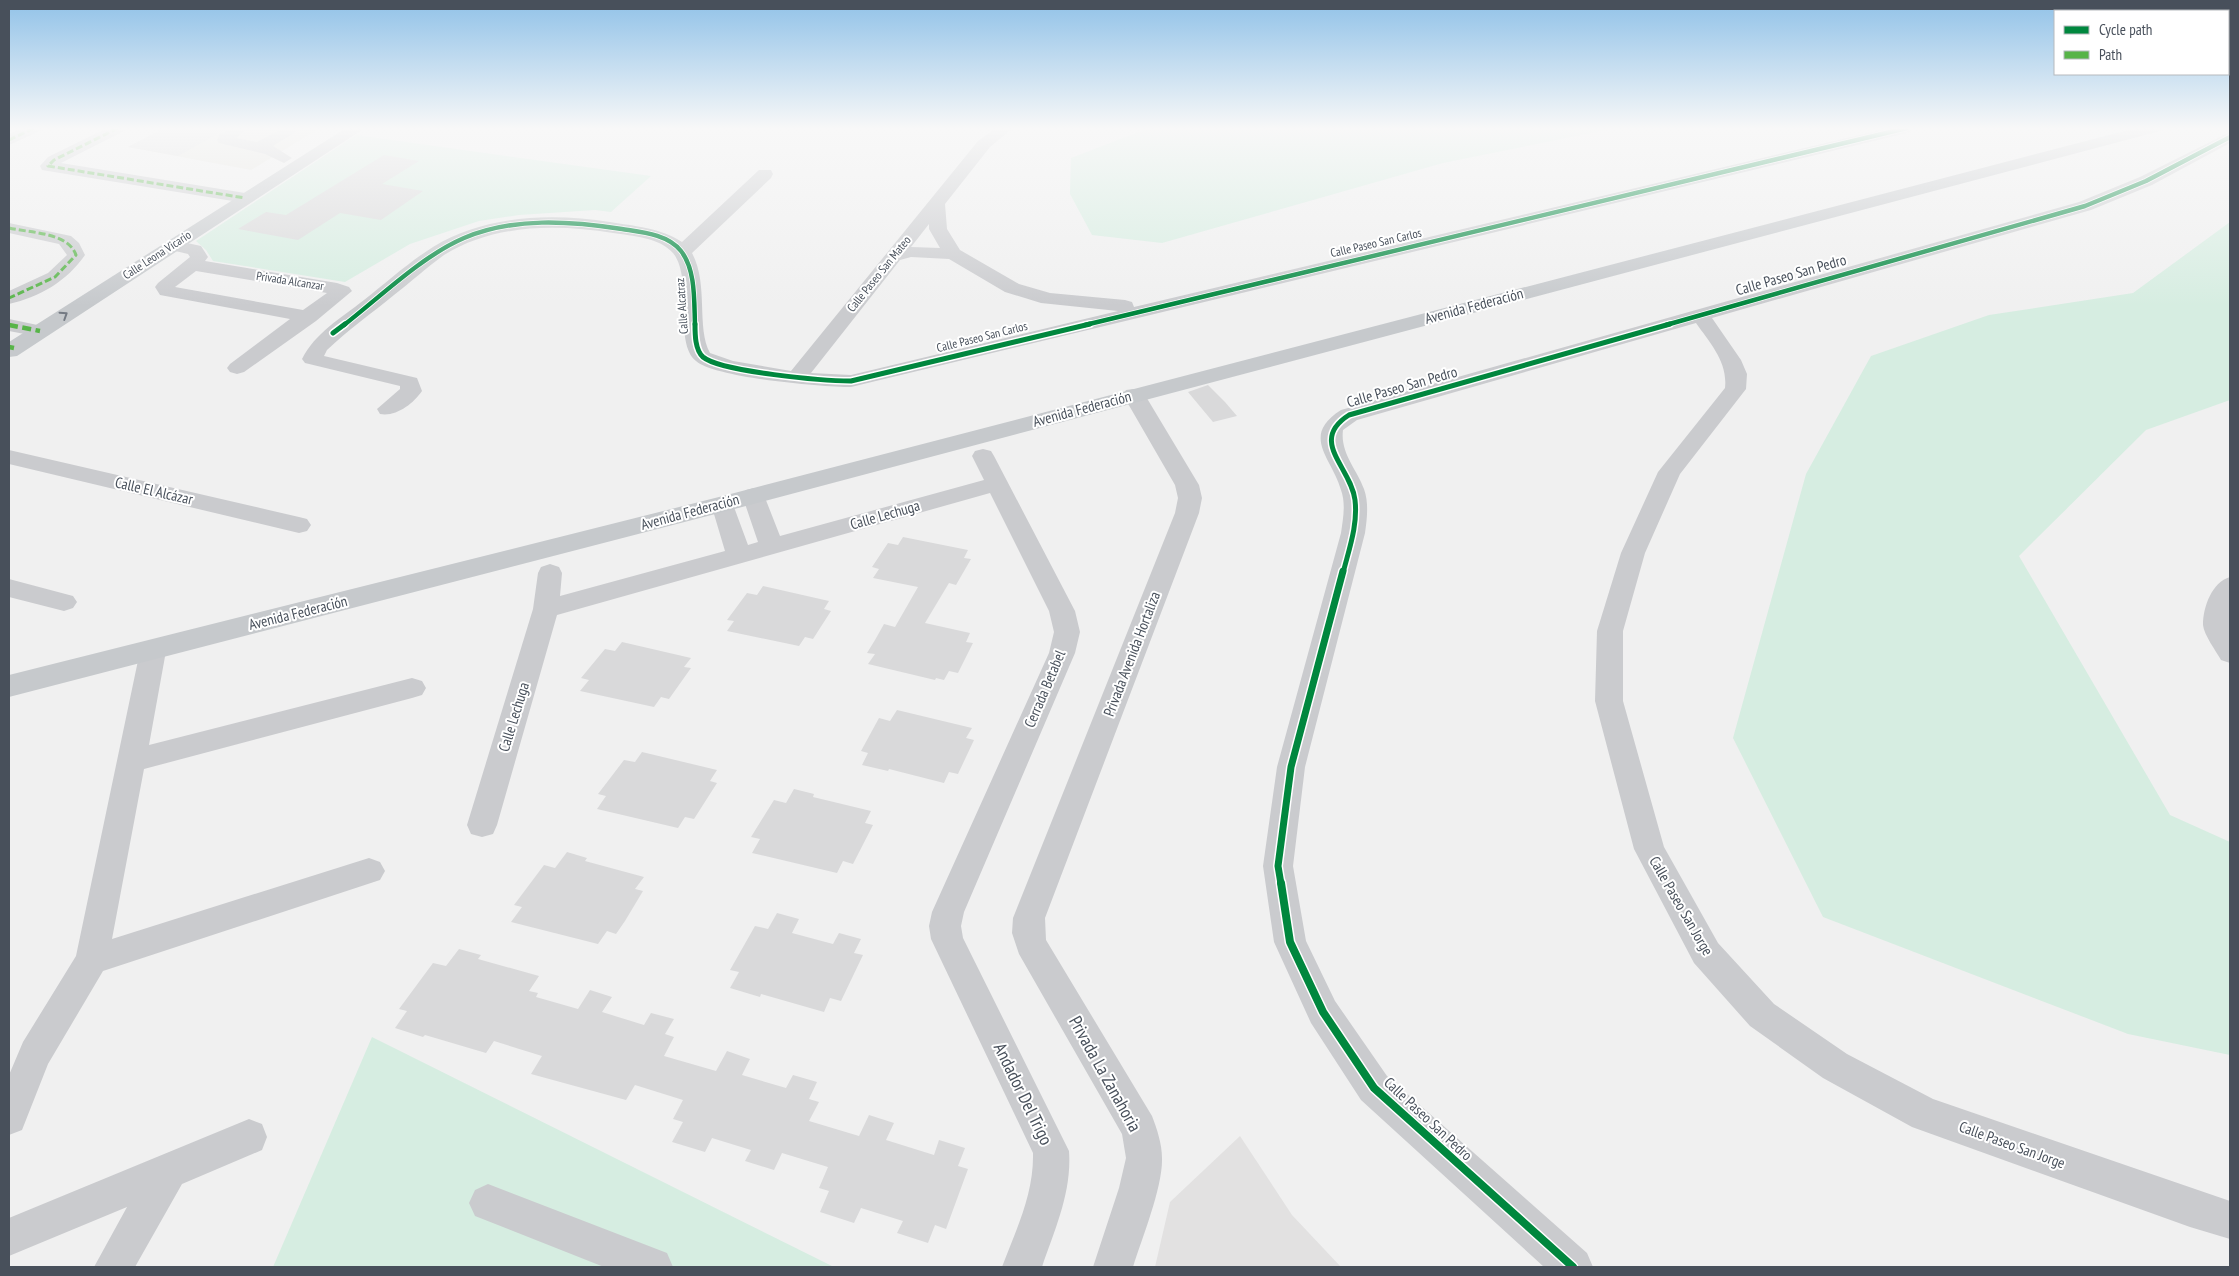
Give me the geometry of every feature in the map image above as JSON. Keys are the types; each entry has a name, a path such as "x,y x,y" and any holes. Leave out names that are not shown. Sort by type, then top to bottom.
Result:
{"main road":[{"name":"Calle Leona Vicario","path":"11,339 236,188"},
{"name":"Calle Leona Vicario","path":"40,331 262,188"},
{"name":"Avenida Federación","path":"10,685 153,651 723,504 1927,188"}],"street":[{"path":"179,188 245,198"},
{"path":"388,409 411,391 410,382 312,359 318,347 333,333 442,249 487,230 524,222 561,222 606,226 644,233 670,242 682,252 751,188"},
{"name":"Calle Paseo San Mateo","path":"796,378 949,188"},
{"name":"Calle Paseo San Carlos","path":"850,381 1046,332 1657,188"},
{"name":"Calle Paseo San Pedro","path":"1573,1267 1374,1088 1323,1012 1290,942 1278,866 1291,767 1353,533 1356,510 1353,490 1330,440 1331,429 1337,421 1350,415 2085,206 2132,188"},
{"name":"Calle Paseo San Carlos","path":"936,204 938,229 954,254 1012,288 1048,299 1092,304 1161,306"},
{"path":"9,228 65,240 73,247 76,255 68,267 51,280 9,298"},
{"path":"172,245 194,250 198,253 194,265 168,282 165,287 167,291 308,318"},
{"path":"894,256 911,252 933,251 954,254"},
{"name":"Calle Alcatraz","path":"682,252 691,268 695,300 696,349 701,356 720,364 796,378 820,381 850,381"},
{"name":"Privada Alcanzar","path":"194,265 341,290 341,294 237,368"},
{"path":"1046,332 1053,321 1055,311 1048,299"},
{"name":"Calle Paseo San Jorge","path":"1700,314 1731,360 1737,374 1735,389 1669,472 1633,553 1610,631 1609,701 1649,849 1706,953 1762,1015 1835,1066 1925,1114 2190,1208 2230,1220"},
{"path":"11,339 40,331"},
{"name":"Privada Avenida Hortaliza","path":"1029,918 1187,513 1190,498 1187,485 1134,395"},
{"name":"Cerrada Betabel","path":"945,926 948,912 1062,653 1066,632 1062,611 983,456"},
{"name":"Calle El Alcázar","path":"9,457 299,525"},
{"name":"Calle Lechuga","path":"546,609 997,484"},
{"path":"754,495 772,546"},
{"path":"723,504 739,555"},
{"name":"Calle Lechuga","path":"482,825 546,609 550,573"},
{"path":"2230,586 2222,596 2216,626 2230,653"},
{"path":"9,588 64,602"},
{"path":"9,1117 35,1054 92,960 153,651"},
{"path":"131,761 412,688"},
{"path":"92,960 369,871"},
{"name":"Privada La Zanahoria","path":"1029,918 1028,933 1031,944 1139,1128 1144,1158 1138,1188 1113,1267"},
{"name":"Andador Del Trigo","path":"945,926 947,938 1051,1151 1053,1166 1050,1182 1022,1267"},
{"path":"9,1237 249,1137"},
{"path":"114,1267 168,1172"},
{"path":"488,1203 653,1267"}],"shaded area":[{"path":"1240,1136 1292,1215 1341,1267 1155,1267 1170,1202"}],"green space":[{"path":"277,188 638,188 611,212 595,210 519,215 479,221 410,244 345,282 213,261 206,250 196,241"},
{"path":"1070,188 1357,188 1162,243 1092,235 1070,194"},
{"path":"2230,222 2230,400 2146,430 2019,556 2170,815 2230,842 2230,1055 2128,1034 1823,917 1733,738 1806,474 1871,356 1989,315 2133,293"},
{"path":"372,1037 834,1267 273,1267"}],"building":[{"path":"331,188 403,188 423,191 381,220 340,213 298,240 238,229 266,212 286,215"},
{"path":"1208,385 1237,416 1213,422 1188,392"},
{"path":"903,537 968,550 964,558 971,559 956,585 949,583 925,623 970,633 966,642 973,643 958,673 949,671 944,680 936,678 935,680 868,664 875,654 867,653 884,624 895,627 918,587 873,578 879,569 872,567 888,543 898,545"},
{"path":"763,586 829,601 824,609 831,611 813,639 805,637 799,646 727,631 734,621 727,620 747,593 757,595"},
{"path":"622,642 691,658 684,667 691,668 669,699 661,697 654,707 580,691 589,680 581,678 605,649 615,651"},
{"path":"897,710 972,728 966,738 974,740 958,774 949,772 944,783 889,769 888,771 862,765 868,753 861,751 879,718 890,721"},
{"path":"642,752 717,770 710,781 717,783 694,819 685,817 678,828 597,809 606,796 598,794 624,760 635,762"},
{"path":"794,789 814,794 813,797 871,811 865,823 873,825 853,864 843,861 837,873 752,853 760,839 751,837 774,800 786,803"},
{"path":"567,852 587,858 585,861 644,877 635,889 643,891 625,921 616,934 607,931 598,944 511,922 522,907 514,905 544,865 555,868"},
{"path":"777,913 799,919 792,933 833,944 839,933 861,939 854,953 863,955 841,1001 830,998 824,1012 761,994 760,997 730,988 739,972 730,970 755,926 768,929"},
{"path":"459,949 481,955 478,959 539,976 529,991 538,993 536,997 578,1009 590,990 612,997 602,1012 644,1025 651,1013 674,1019 665,1034 674,1037 664,1056 716,1071 727,1051 750,1059 742,1075 786,1088 793,1075 817,1082 809,1099 819,1102 809,1121 859,1136 869,1115 894,1123 886,1140 934,1155 939,1140 965,1148 958,1166 968,1169 946,1229 935,1225 928,1243 897,1233 903,1221 861,1208 854,1223 820,1212 829,1191 819,1188 828,1167 782,1153 774,1170 745,1161 751,1150 712,1138 705,1152 672,1142 683,1122 673,1119 683,1100 635,1085 626,1100 531,1074 542,1056 494,1041 486,1053 395,1028 407,1011 399,1009 433,963 446,966"}],"marked path":[{"path":"181,188 245,198"},
{"path":"9,228 65,240 73,247 76,255 70,264 55,277 38,287 9,298"},
{"path":"9,325 40,331"},
{"path":"9,347 14,348"}],"cycle path":[{"path":"333,333 430,257 464,238 486,231 530,223 553,222 598,225 654,235 670,242 682,252 688,263 691,277 696,339 703,357 730,367 751,371 798,378 851,381 1658,188"},
{"path":"1573,1267 1374,1088 1323,1012 1290,942 1278,866 1291,767 1353,533 1355,517 1353,490 1333,449 1332,430 1338,422 1349,415 2085,206 2130,188"}]}
